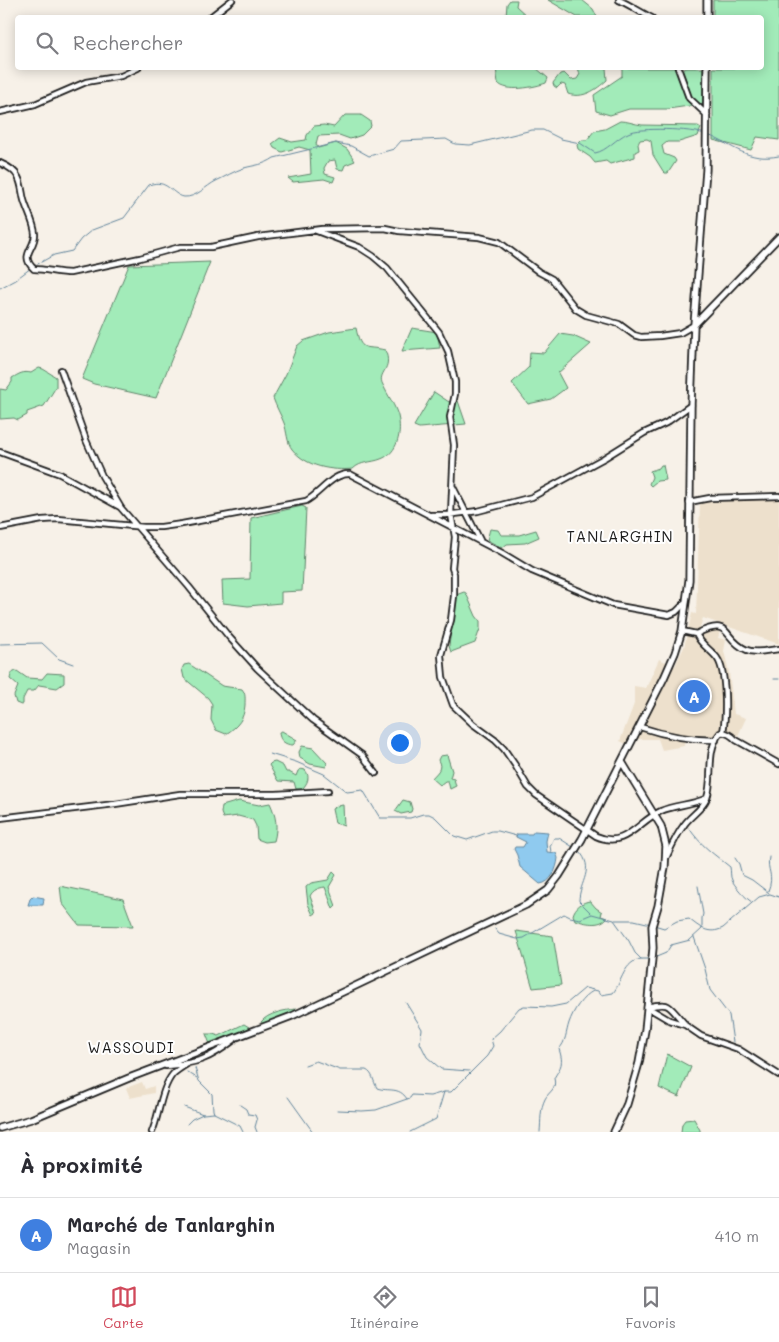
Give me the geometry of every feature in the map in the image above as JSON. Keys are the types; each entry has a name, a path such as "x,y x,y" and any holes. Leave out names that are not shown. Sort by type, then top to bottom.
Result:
{"street":[{"path":"213,15 232,0"},
{"path":"618,0 633,6 645,15"},
{"path":"707,0 707,15"},
{"path":"0,112 35,104 86,82 121,76 134,70"},
{"path":"679,70 689,98 707,115"},
{"path":"0,1128 30,1119 292,1016 473,932 526,905 544,894 556,881 588,829 640,727 675,653 682,631 689,580 691,405 694,325 706,170 707,70"},
{"path":"0,163 14,171 19,178 34,231 34,241 27,256 34,269 70,273 140,258 180,247 211,247 248,238 314,230 372,228 399,232 453,234 493,240 510,248 538,272 552,279 572,306 586,315 619,324 630,333 640,337 680,332 694,325 779,237"},
{"path":"314,230 359,247 387,268 439,332 448,351 455,382 455,394 450,417 454,445 451,514 455,528 455,550 452,568 454,574 454,596 451,620 441,655 441,668 447,693 453,704 504,749 516,765 528,787 536,795 596,836 614,841 637,828 662,810 707,798"},
{"path":"61,370 86,440 102,476 122,508 257,668 313,720 362,755 376,773"},
{"path":"429,514 466,512 502,506 532,497 604,458 644,433 666,423 691,405"},
{"path":"0,452 60,474 122,508"},
{"path":"0,528 58,519 138,527 182,524 306,501 338,475 343,474 358,477 481,541 532,571 613,604 669,615 676,612 687,601"},
{"path":"452,484 481,541"},
{"path":"689,502 710,498 779,496"},
{"path":"682,631 696,634 710,627 719,627 736,643 749,651 779,650"},
{"path":"665,860 673,841 683,826 698,812 707,798 712,752 716,740 723,732 726,700 719,662 703,645 696,634"},
{"path":"640,727 685,738 716,740"},
{"path":"723,732 779,764"},
{"path":"614,1132 627,1104 639,1063 653,948 652,926 658,906 665,860 665,838 655,815 622,762"},
{"path":"0,818 180,794 276,794 328,791"},
{"path":"647,1007 662,1003 667,1005 685,1025 702,1036 738,1049 779,1075"},
{"path":"647,1007 669,1020 685,1025"},
{"path":"162,1066 187,1064 208,1058 235,1039"},
{"path":"152,1132 169,1081 174,1074 187,1064"}],"shaded area":[{"path":"779,499 779,644 703,618 700,627 720,631 718,638 726,640 724,651 729,672 734,714 746,718 736,740 723,732 716,740 685,738 684,746 662,750 658,739 634,739 631,746 620,741 634,704 634,686 646,688 659,659 675,666 684,647 692,613 696,614 700,504 704,502"},
{"path":"142,1082 145,1089 154,1086 154,1093 130,1098 126,1088"}],"green space":[{"path":"510,0 517,0 516,6 526,15 506,15 507,4"},
{"path":"548,0 582,0 593,9 596,15 574,15"},
{"path":"713,0 779,0 779,140 757,137 751,150 713,140 713,70 764,70 764,15 713,15"},
{"path":"496,70 538,70 548,78 546,83 521,88 507,88 498,83"},
{"path":"579,70 606,70 607,80 594,90 579,95 568,94 565,85 561,84 557,88 554,86 553,83 560,74 564,73 571,80 577,79 580,74"},
{"path":"622,70 703,70 703,104 668,109 629,109 610,115 596,111 594,95 622,76"},
{"path":"345,115 361,115 370,121 371,126 362,135 350,139 339,135 318,136 316,144 318,148 336,143 347,149 355,161 345,165 343,170 337,169 335,160 328,161 324,168 325,174 335,177 333,182 324,179 293,182 288,178 311,174 310,150 299,147 282,152 274,148 272,144 280,138 292,142 306,140 307,135 314,126 334,127"},
{"path":"620,121 642,125 698,126 701,128 698,136 679,142 667,142 662,146 664,154 674,158 676,161 668,173 663,171 653,155 651,141 647,139 640,140 638,144 639,150 635,152 635,157 610,164 606,161 595,163 578,149 577,145 582,140 587,140 594,131 605,129"},
{"path":"210,262 156,398 94,384 82,379 129,265"},
{"path":"356,328 362,345 385,350 388,362 381,381 398,416 399,435 395,447 387,456 366,462 353,469 320,467 304,460 292,449 284,423 273,398 286,374 297,346 303,341 329,332"},
{"path":"412,328 437,332 440,348 402,351"},
{"path":"560,334 573,336 591,344 558,373 566,388 551,399 528,404 512,383 529,367 530,352 544,353"},
{"path":"39,368 56,377 56,387 44,406 27,412 27,415 18,420 14,418 0,419 0,389 6,390 12,382 12,378 17,375 31,373"},
{"path":"434,392 449,402 457,398 466,424 419,428 414,426"},
{"path":"663,465 666,480 657,481 651,486 649,484 652,477 650,471 659,468"},
{"path":"302,506 306,508 302,591 281,592 281,603 248,606 223,603 222,580 250,579 251,518"},
{"path":"490,529 498,530 501,535 519,535 536,530 539,537 525,543 507,544 502,548 487,540"},
{"path":"464,592 480,621 480,629 475,643 451,652 449,646 455,599 456,595"},
{"path":"189,664 222,686 242,689 245,694 242,718 226,734 216,730 211,720 212,704 208,698 184,678 182,669 184,665"},
{"path":"17,671 27,678 42,679 47,673 64,674 64,683 57,688 39,685 34,691 27,691 21,705 16,703 14,696 18,686 10,679 12,674"},
{"path":"282,731 297,740 293,745 281,740 279,732"},
{"path":"302,746 313,748 327,763 326,767 310,764 300,758 299,752"},
{"path":"447,755 452,771 450,778 454,779 456,786 450,789 448,781 440,785 432,778 440,768 438,760 440,756"},
{"path":"275,762 283,766 286,772 296,776 301,769 305,770 308,780 302,789 296,789 294,782 278,781 269,765"},
{"path":"403,800 410,802 411,812 401,814 395,811"},
{"path":"239,801 259,805 270,803 276,822 274,841 265,842 257,839 256,826 253,820 238,816 223,818 221,813 222,806"},
{"path":"343,805 344,826 335,823 332,809"},
{"path":"333,872 336,875 329,887 336,906 333,909 325,887 318,889 310,896 316,913 313,915 308,904 306,887 311,883 328,880"},
{"path":"60,886 123,899 133,926 79,925 62,903"},
{"path":"590,901 602,912 601,916 607,918 604,921 600,923 587,923 575,920 573,915 577,907 584,902"},
{"path":"516,931 553,936 561,985 533,988"},
{"path":"298,1010 263,1026 261,1022 272,1014"},
{"path":"244,1024 249,1027 249,1031 210,1044 206,1034 219,1036"},
{"path":"667,1054 691,1067 679,1097 659,1088"},
{"path":"694,1119 700,1132 681,1132 682,1124 685,1120"}],"water":[{"path":"534,831 548,832 546,841 547,852 556,853 558,858 553,875 547,881 540,884 520,867 514,849 515,847 523,847 526,842 516,837 517,834 532,834"},
{"path":"33,896 44,898 43,905 28,905"}],"waterway":[{"path":"34,266 54,255 72,251 81,239 92,230 124,218 149,185 155,183 165,185 180,196 193,196 216,181 240,169 274,158 336,143 351,146 369,156 394,149 401,141 446,139 455,144 470,145 532,130 543,130 561,139 580,143 595,153 604,150 624,135 634,131 666,129 705,134"},
{"path":"708,135 750,155 758,157 779,156"},
{"path":"0,288 31,268"},
{"path":"0,644 42,643 59,659 73,664"},
{"path":"774,679 779,679"},
{"path":"270,754 296,762 324,774 347,792 363,790 380,818 410,818 429,814 435,817 454,836 467,840 492,831 516,836"},
{"path":"689,828 703,845 730,867 733,882 752,902"},
{"path":"551,852 550,846 554,838 559,838 573,847"},
{"path":"579,851 586,864 579,901 591,913"},
{"path":"768,891 771,880 769,857"},
{"path":"735,858 742,875 769,893"},
{"path":"654,958 666,953 671,945 690,940 702,929 703,914 698,886"},
{"path":"654,925 664,928 677,921 689,919 709,931 718,930 723,928 759,897 770,894 779,897"},
{"path":"495,929 499,934 517,939 524,938 564,914 580,919 592,914 614,920 635,953 641,959 651,959"},
{"path":"615,920 634,920 651,924"},
{"path":"694,937 710,990 729,1015 733,1042"},
{"path":"410,1132 436,1119 444,1092 451,1092 487,1056 493,1046 491,1039 519,1008 524,1006 551,1007 566,1004 585,988 598,991 601,995 613,993 627,968 635,961 641,959"},
{"path":"540,1132 543,1103 554,1088 554,1078 561,1065 559,1049 575,1009 593,991"},
{"path":"406,1003 422,1029 420,1043 427,1057 441,1069 469,1071"},
{"path":"305,1065 316,1061 340,1070 366,1070 372,1075 377,1088 400,1092 407,1099 412,1095 430,1096 444,1092"},
{"path":"195,1068 199,1081 212,1094 214,1113 240,1126 243,1132"},
{"path":"187,1072 197,1078"},
{"path":"288,1097 313,1132"},
{"path":"337,1110 376,1110 407,1099"},
{"path":"240,1105 246,1109 248,1114 255,1115 257,1132"},
{"path":"184,1107 203,1114 214,1113"},
{"path":"187,1124 192,1119 203,1114"}],"place":[{"name":"Marché de Tanlarghin","path":"694,696"}],"district":[{"name":"TANLARGHIN","path":"620,537"},
{"name":"WASSOUDI","path":"131,1048"}]}
